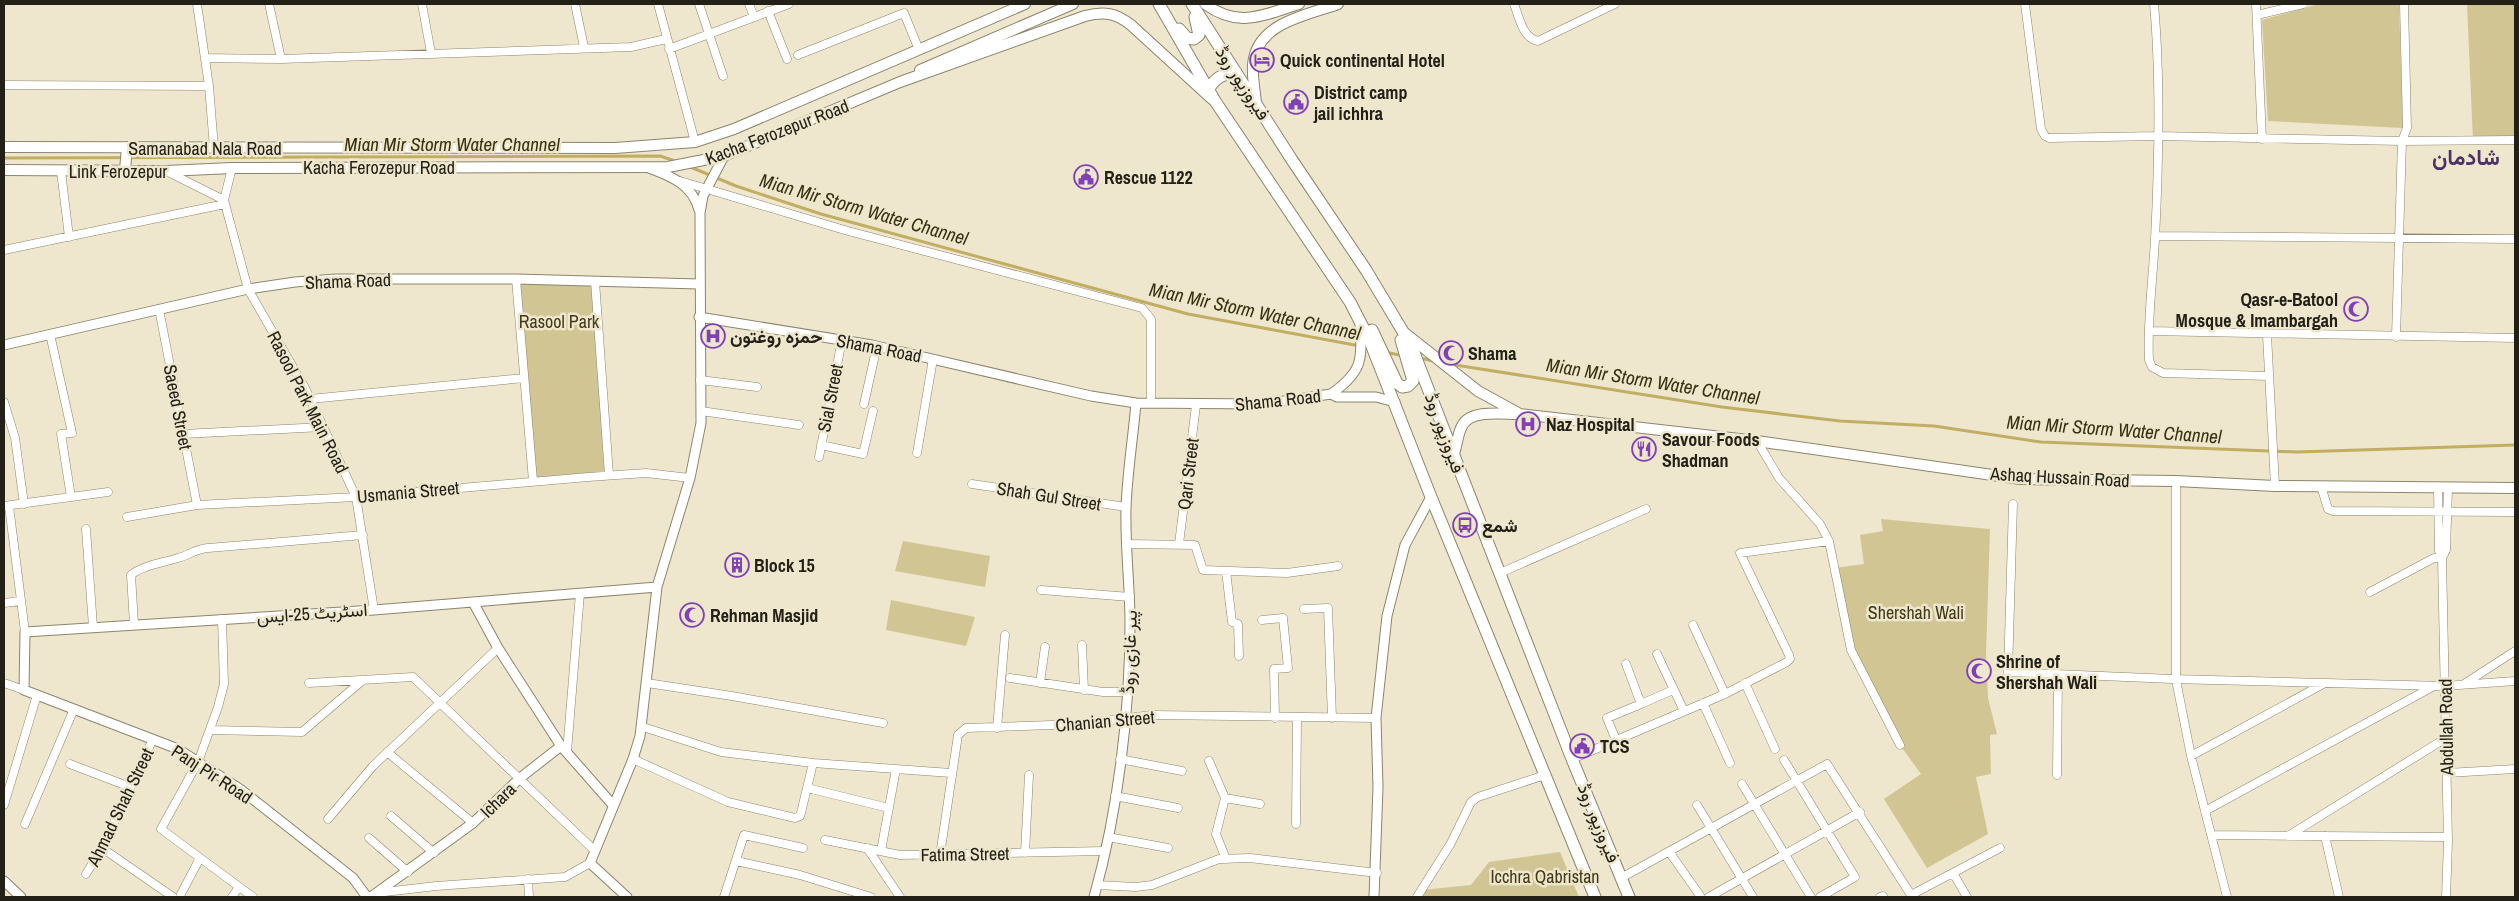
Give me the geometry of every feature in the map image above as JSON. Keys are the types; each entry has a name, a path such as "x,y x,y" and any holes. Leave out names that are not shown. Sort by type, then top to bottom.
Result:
{"main road":[{"name":"Samanabad Nala Road","path":"4,147 615,148 695,142 734,129 1020,6 1035,4"},
{"path":"900,82 939,60 1072,4"},
{"path":"1160,4 1187,38 1194,39 1199,35 1199,27 1191,4"},
{"name":"فیروزپور روڈ","path":"1160,4 1214,101 1350,302 1365,340 1375,354 1395,402 1431,497 1595,897"},
{"name":"فیروزپور روڈ","path":"1191,4 1414,345 1417,360 1453,457 1629,897"},
{"path":"1205,4 1220,14 1246,19 1259,17 1299,4"},
{"path":"1256,104 1252,66 1258,47 1265,34 1278,26 1337,4"},
{"name":"Kacha Ferozepur Road","path":"232,168 642,166 689,164 724,156 900,82 1085,16 1108,12 1121,17 1131,25 1214,101"},
{"path":"1208,90 1217,78 1236,72"},
{"path":"125,170 127,147"},
{"name":"Link Ferozepur","path":"4,170 166,171 232,168"},
{"path":"1350,302 1375,334 1397,383 1402,386 1408,386 1413,381 1413,376 1394,314"},
{"name":"Ashaq Hussain Road","path":"1414,345 1498,404 1519,414"},
{"name":"Ashaq Hussain Road","path":"1453,457 1461,427 1470,418 1484,415 1519,414 1757,441 2020,478 2176,481 2276,486 2515,488"},
{"path":"1572,758 1578,786 1619,884 1620,897"},
{"path":"1545,775 1560,793 1603,897"}],"street":[{"path":"197,4 209,86 214,148"},
{"path":"269,4 280,59"},
{"path":"422,4 432,53"},
{"path":"576,4 584,47"},
{"name":"Kacha Ferozepur Road","path":"658,4 695,142"},
{"path":"699,4 723,76"},
{"path":"749,4 754,17"},
{"path":"669,50 789,4"},
{"path":"1514,4 1525,32 1532,40 1538,41 1615,4"},
{"path":"2025,4 2040,122 2045,136 2054,139 2157,136 2402,141 2515,140"},
{"path":"2154,4 2158,49 2157,136 2155,236 2149,360 2152,367 2158,372 2268,376"},
{"path":"2256,4 2262,138"},
{"path":"2257,15 2303,4"},
{"path":"2396,337 2402,141 2407,128 2404,4"},
{"path":"768,12 787,59"},
{"path":"798,55 904,13 918,50"},
{"path":"205,58 280,59 631,46 666,39"},
{"path":"4,84 209,86"},
{"path":"374,895 436,886 566,877 590,863 612,804 633,759 642,727 657,587 690,478 701,423 700,213 706,190 724,156"},
{"path":"642,166 676,180 691,191 700,213"},
{"name":"Rasool Park Main Road","path":"232,168 225,202 248,289 310,398 356,497 374,610"},
{"path":"61,170 69,236"},
{"path":"166,171 225,202"},
{"name":"Kacha Ferozepur Road","path":"676,180 848,231 1142,308 1148,312 1151,319 1151,403"},
{"path":"4,250 225,202"},
{"path":"2155,236 2515,239"},
{"name":"Shama Road","path":"4,345 248,289 336,279 516,279 699,284"},
{"path":"516,279 533,481"},
{"path":"595,281 610,475"},
{"name":"Saeed Street","path":"159,309 197,505"},
{"name":"Shama Road","path":"699,317 876,346 1091,396 1136,404 1263,404 1331,394 1337,396 1376,397 1395,402"},
{"path":"2150,331 2267,335 2515,338"},
{"path":"50,334 72,432 61,434 71,497"},
{"path":"2267,335 2276,486"},
{"name":"Sial Street","path":"819,457 842,340"},
{"name":"Shama Road","path":"1331,394 1352,378 1362,356 1365,340"},
{"path":"864,404 876,346"},
{"path":"917,453 933,359"},
{"path":"310,398 524,378"},
{"path":"700,380 757,387"},
{"path":"4,402 15,438 24,504"},
{"name":"پیر غازی روڈ","path":"1094,897 1108,837 1126,718 1130,597 1126,544 1126,507 1136,404"},
{"name":"Qari Street","path":"1179,544 1196,404"},
{"path":"821,445 862,454 873,411"},
{"path":"701,412 799,425"},
{"path":"183,434 323,426"},
{"path":"1757,441 1779,478 1820,524 1829,541 1851,650 1900,745"},
{"name":"Usmania Street","path":"127,517 197,505 356,497 610,475 646,473 690,478"},
{"path":"2176,481 2176,680 2191,756 2227,897"},
{"name":"Shah Gul Street","path":"972,484 1126,507"},
{"path":"2322,486 2328,508 2333,511 2515,512"},
{"name":"Abdullah Road","path":"2443,488 2446,550 2442,558 2448,837 2446,897"},
{"path":"24,690 25,632 7,506 108,492"},
{"path":"1374,897 1377,873 1376,718 1386,626 1393,589 1405,545 1431,497"},
{"path":"2013,504 2008,670 2010,673 2176,680 2434,686 2515,681"},
{"path":"1500,573 1646,509"},
{"path":"86,529 93,627"},
{"path":"134,624 130,575 146,568 181,557 196,550 208,548 363,536"},
{"path":"1572,758 1725,694 1790,659 1740,553 1829,541"},
{"path":"1126,544 1179,544 1196,546 1201,570 1288,573 1338,566"},
{"path":"2370,592 2434,558 2442,558"},
{"path":"1226,571 1232,622 1238,624 1239,656"},
{"name":"اسٹریٹ 25-ایس","path":"25,632 374,610 657,587"},
{"path":"1041,590 1130,597"},
{"path":"564,749 580,593"},
{"path":"4,603 21,601"},
{"path":"473,602 498,648 564,749 612,804"},
{"path":"1304,609 1328,608 1332,718"},
{"path":"1262,620 1283,618 1288,668 1274,669 1275,718"},
{"path":"222,619 224,684 211,730 198,762 161,829 253,897"},
{"path":"1693,625 1725,694"},
{"path":"997,728 1006,635"},
{"path":"1082,645 1084,690"},
{"path":"1040,683 1045,647"},
{"path":"328,818 387,752 498,648"},
{"path":"2462,685 2515,651"},
{"path":"1657,654 1684,711"},
{"path":"1626,664 1641,704"},
{"path":"2057,775 2058,674"},
{"path":"309,683 413,677 594,850"},
{"path":"1010,678 1084,690 1128,692"},
{"path":"211,730 302,732 363,680"},
{"name":"Panj Pir Road","path":"4,683 178,749 240,789 352,878 367,897"},
{"path":"647,683 883,723"},
{"path":"1746,683 1775,749"},
{"path":"2191,756 2324,683"},
{"path":"2205,811 2434,686"},
{"path":"1616,740 1607,718 1673,690"},
{"path":"4,806 37,695"},
{"path":"1703,703 1730,763"},
{"path":"25,824 74,709"},
{"name":"Chanian Street","path":"940,855 958,735 966,728 1080,724 1152,715 1376,718"},
{"path":"1296,824 1297,718"},
{"path":"642,727 722,752 813,763 951,773"},
{"path":"2288,836 2446,738"},
{"name":"Ahmad Shah Street","path":"86,874 102,848 153,739"},
{"name":"Ichara","path":"374,895 473,823 520,778 564,749"},
{"path":"387,752 473,823"},
{"path":"633,759 728,802 796,818 800,816 813,763"},
{"path":"1120,759 1182,771"},
{"path":"1784,760 1855,877 1820,897"},
{"path":"1209,761 1225,798 1216,834 1226,858"},
{"path":"70,764 130,787"},
{"path":"1622,878 1827,764 1860,812 1911,895 2000,848"},
{"path":"2447,772 2515,768"},
{"path":"881,851 896,769"},
{"path":"1417,897 1451,843 1471,802 1478,797 1545,775"},
{"path":"1025,853 1029,776"},
{"path":"1742,784 1811,897"},
{"path":"807,788 889,808"},
{"path":"1115,796 1178,808"},
{"path":"1225,798 1260,804"},
{"path":"1696,805 1753,897"},
{"path":"1709,897 1860,812"},
{"path":"391,816 434,853"},
{"path":"724,897 744,835 804,848"},
{"path":"2212,835 2448,837"},
{"path":"2324,836 2339,897"},
{"path":"1108,837 1168,848"},
{"path":"369,838 408,872"},
{"name":"Fatima Street","path":"825,840 900,855 1105,851"},
{"path":"102,848 173,897"},
{"path":"867,848 900,897"},
{"path":"1670,853 1701,897"},
{"path":"181,894 200,858"},
{"path":"1097,885 1136,887 1152,885 1206,863 1226,858 1250,858 1377,873"},
{"path":"736,862 800,875 871,897"},
{"path":"590,863 626,897"},
{"path":"1952,873 1967,897"},
{"path":"528,879 529,897"},
{"path":"4,881 21,897"},
{"path":"232,897 239,887"}],"green space":[{"path":"2319,4 2399,4 2403,128 2268,121 2262,20"},
{"path":"2467,4 2515,4 2515,140 2473,141"},
{"name":"Rasool Park","path":"516,279 595,281 609,475 533,481"},
{"name":"Shershah Wali","path":"1881,519 1990,529 1986,654 1988,698 1997,734 1990,735 1991,774 1976,777 1988,834 1927,868 1884,799 1921,774 1900,745 1851,650 1835,568 1864,564 1860,535 1883,531"},
{"path":"903,541 990,556 985,587 895,571"},
{"path":"891,600 975,617 966,646 886,630"},
{"name":"Icchra Qabristan","path":"1560,852 1579,897 1417,897 1422,890 1471,885 1489,862"}],"waterway":[{"name":"Mian Mir Storm Water Channel","path":"4,158 660,156 678,162"},
{"name":"Mian Mir Storm Water Channel","path":"688,166 736,186 821,214 1188,314 1360,346"},
{"name":"Mian Mir Storm Water Channel","path":"1385,352 1404,356"},
{"name":"Mian Mir Storm Water Channel","path":"1420,358 1433,361"},
{"name":"Mian Mir Storm Water Channel","path":"1449,364 1722,407 1840,421 1934,426 2041,442 2297,452 2515,445"}],"place":[{"name":"Quick continental Hotel","path":"1262,60"},
{"name":"District camp jail ichhra","path":"1296,102"},
{"name":"Rescue 1122","path":"1086,177"},
{"name":"Qasr-e-Batool Mosque & Imambargah","path":"2356,309"},
{"name":"حمزه روغتون","path":"713,336"},
{"name":"Shama","path":"1451,353"},
{"name":"Naz Hospital","path":"1528,424"},
{"name":"Savour Foods Shadman","path":"1644,449"},
{"name":"شمع","path":"1465,525"},
{"name":"Block 15","path":"737,565"},
{"name":"Rehman Masjid","path":"692,615"},
{"name":"Shrine of Shershah Wali","path":"1979,671"},
{"name":"TCS","path":"1582,746"}],"district":[{"name":"شادمان","path":"2466,157"}]}
